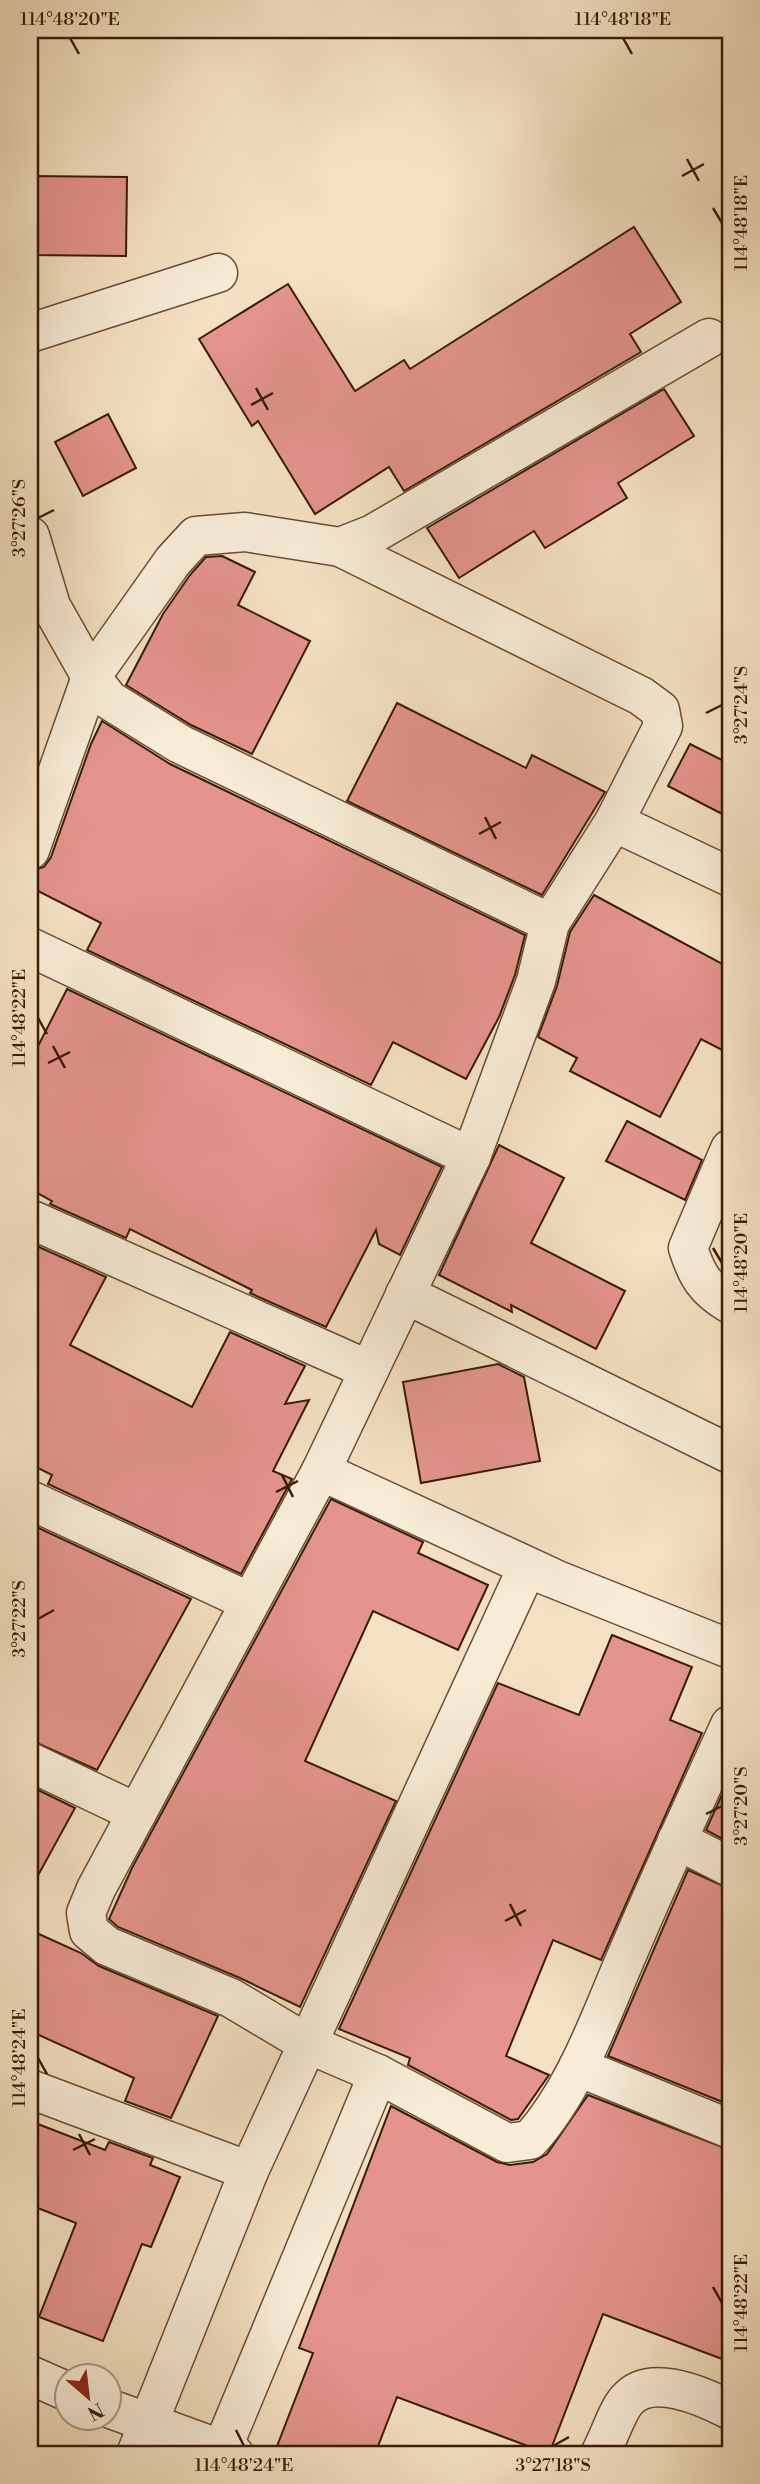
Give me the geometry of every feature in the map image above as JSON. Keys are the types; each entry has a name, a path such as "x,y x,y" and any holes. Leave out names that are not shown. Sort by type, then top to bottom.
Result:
{"street":[{"path":"30,333 218,273"},
{"path":"340,547 373,534 709,338"},
{"path":"30,850 91,677 173,561 196,536 244,531 340,547 641,696 660,710 663,726 658,740 614,821 551,923 536,981 471,1157 321,1471 96,1889 86,1913 89,1931 107,1946 231,1998 308,2044 378,2074 507,2143 530,2140 550,2117 579,2067 730,1725"},
{"path":"30,536 51,606 91,677 109,700 180,744 551,923"},
{"path":"614,821 730,877"},
{"path":"30,947 471,1157"},
{"path":"730,1149 688,1248 697,1276 711,1293 730,1304"},
{"path":"30,1219 369,1370"},
{"path":"405,1294 730,1454"},
{"path":"321,1471 569,1585"},
{"path":"30,1500 250,1602"},
{"path":"141,2439 249,2171 527,1568 730,1649"},
{"path":"30,1762 137,1813"},
{"path":"677,1840 730,1867"},
{"path":"579,2067 730,2129"},
{"path":"122,2421 141,2439 225,2452 378,2074"},
{"path":"30,2089 249,2171"},
{"path":"30,2375 52,2385"},
{"path":"600,2454 627,2399 642,2390 661,2387 705,2397 730,2410"}],"building":[{"path":"30,176 127,177 126,256 30,255"},
{"path":"634,227 681,302 630,334 641,352 404,491 389,467 315,514 258,421 252,426 199,339 288,284 355,391 404,360 410,369"},
{"path":"664,389 694,436 618,483 627,498 545,548 534,531 459,578 427,528"},
{"path":"108,414 136,468 83,496 55,442"},
{"path":"222,556 255,572 238,605 310,641 252,754 191,725 126,685 163,614 190,575 206,557"},
{"path":"397,703 526,768 532,755 605,792 542,895 347,801"},
{"path":"102,721 170,764 525,935 515,975 499,1017 466,1079 393,1042 371,1085 87,950 101,923 30,887 30,871 44,867 51,857 91,744"},
{"path":"690,744 730,764 730,818 668,786"},
{"path":"594,895 730,968 730,1054 701,1039 660,1117 570,1071 577,1058 538,1037 557,986 570,932"},
{"path":"67,989 442,1167 400,1255 379,1244 376,1230 326,1327 250,1293 252,1290 130,1229 126,1238 50,1204 52,1201 30,1189 30,1062"},
{"path":"627,1121 702,1160 685,1200 606,1161"},
{"path":"499,1145 564,1178 531,1243 625,1291 596,1349 511,1305 512,1312 439,1275"},
{"path":"30,1243 106,1277 70,1345 192,1407 230,1332 305,1366 285,1404 309,1400 273,1471 292,1479 241,1574 48,1484 52,1475 30,1464"},
{"path":"498,1364 524,1377 540,1461 421,1483 403,1382"},
{"path":"331,1499 423,1542 418,1553 488,1585 458,1650 373,1611 305,1761 396,1801 300,2007 240,1978 118,1927 109,1919 132,1868"},
{"path":"30,1524 191,1599 97,1770 30,1740"},
{"path":"612,1635 692,1667 670,1720 702,1733 601,1960 553,1940 506,2056 549,2075 518,2119 511,2120 408,2065 410,2058 339,2029 498,1683 579,1715"},
{"path":"730,1777 730,1843 706,1830"},
{"path":"30,1786 75,1808 30,1890"},
{"path":"688,1870 730,1889 730,2105 608,2056"},
{"path":"30,1930 81,1953 99,1966 218,2016 171,2118 125,2101 134,2078 30,2031"},
{"path":"588,2095 730,2150 730,2362 603,2314 549,2454 397,2397 375,2454 274,2454 313,2353 299,2348 391,2106 497,2162 510,2165 533,2162 547,2154"},
{"path":"30,2121 105,2150 109,2142 153,2158 150,2165 180,2177 151,2247 142,2244 103,2341 39,2317 76,2223 30,2205"}]}
